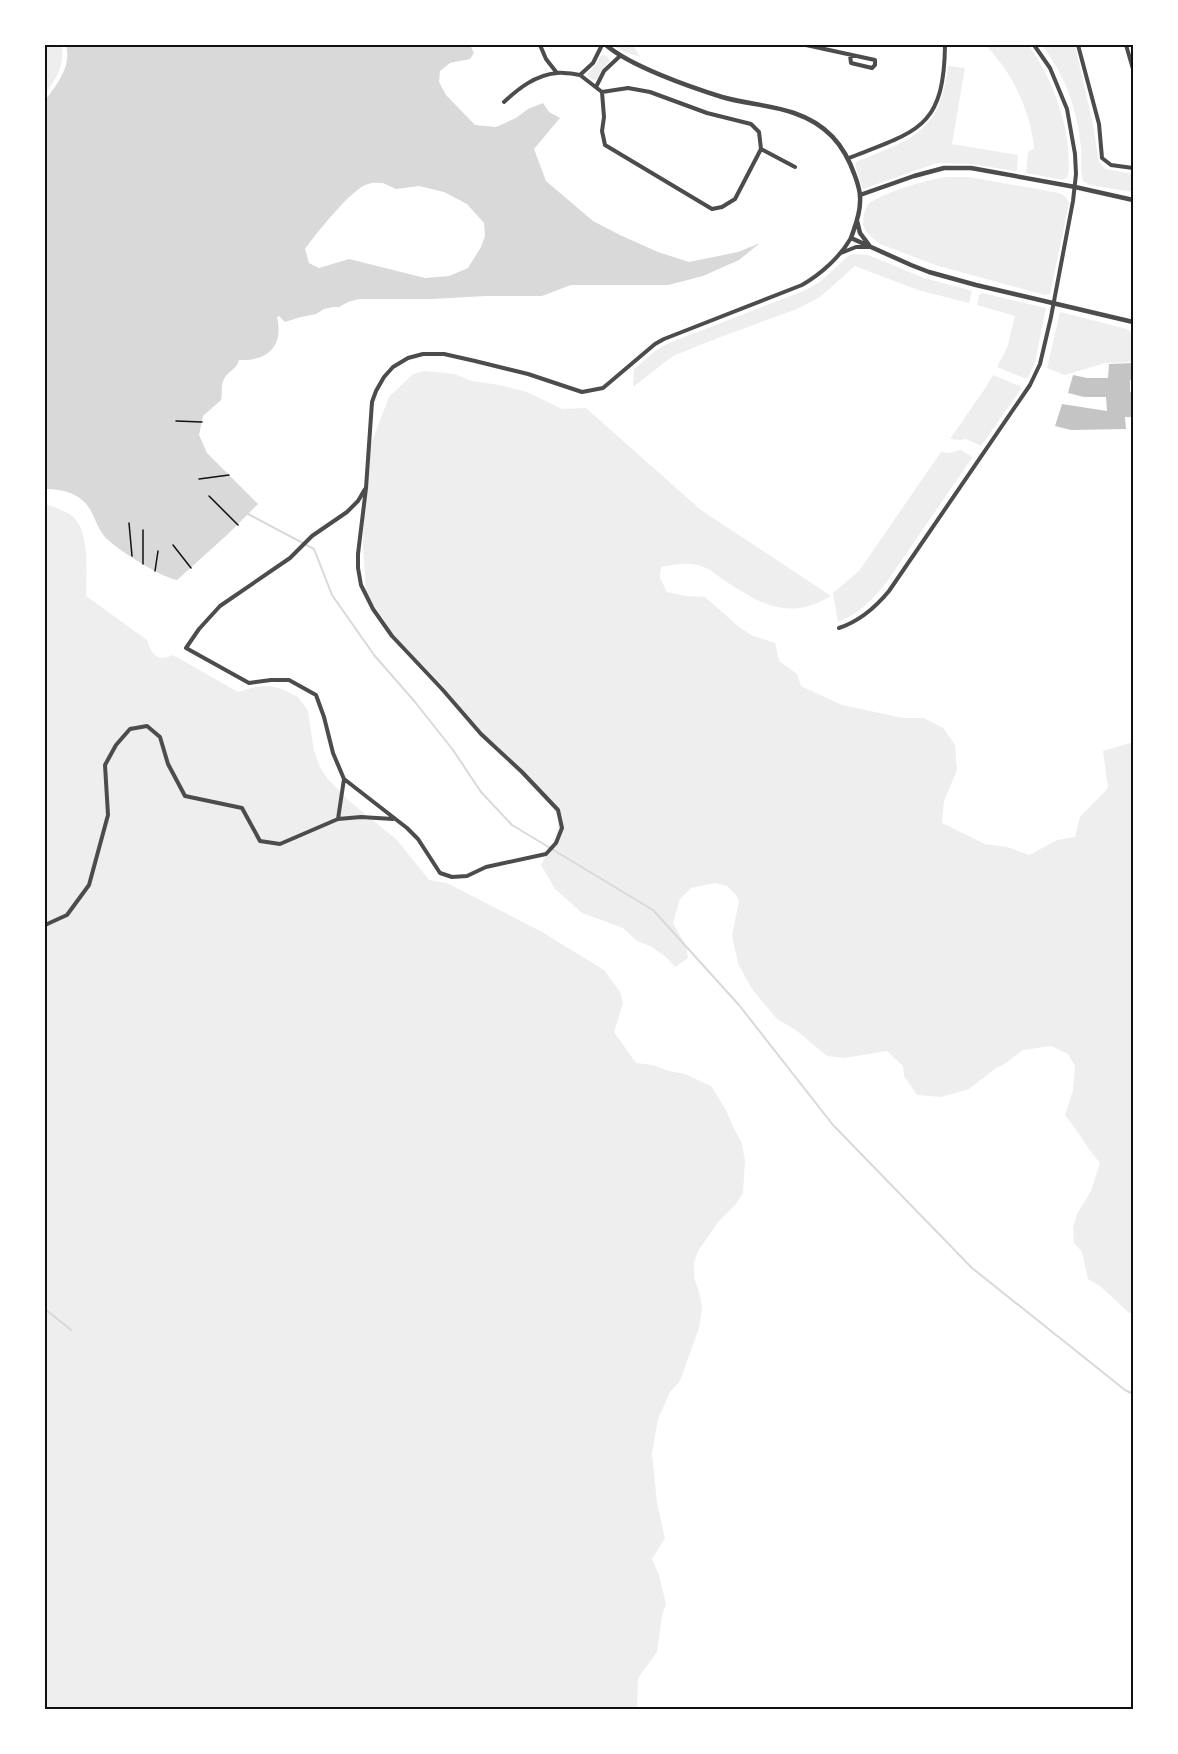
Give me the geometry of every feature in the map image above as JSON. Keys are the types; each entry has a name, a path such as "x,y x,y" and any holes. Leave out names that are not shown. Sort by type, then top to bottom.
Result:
{"street":[{"path":"540,45 546,59 557,73"},
{"path":"366,488 347,512 312,536 290,558 220,606 199,629 186,648 249,683 289,680 316,695 333,753 344,779 407,828 418,839 440,873 452,877 467,876 486,867 546,854 556,843 562,828 558,810 481,734 392,636 373,609 361,585 358,554 366,488 369,427 372,402 376,391 393,367 408,358 423,354 444,354 528,375 582,393 603,388 664,339 802,285 813,278 838,255 851,238 857,220 860,195 849,158 843,149 828,133 803,116 723,97 678,81 620,56 604,45 593,63 580,75"},
{"path":"806,45 875,60 875,65 872,68 851,63 850,55"},
{"path":"849,158 900,138 930,116 943,82 945,45"},
{"path":"839,628 861,618 889,591 1030,385 1040,364 1054,303 1076,174 1067,109 1050,68 1034,45"},
{"path":"1078,45 1099,124 1102,158 1111,165 1133,168"},
{"path":"1126,45 1133,69"},
{"path":"596,87 604,70 620,56"},
{"path":"504,102 520,87 540,77 557,73 580,75 602,92 604,117 602,131 605,145 712,209 722,207 735,199 761,149 759,132 751,124 707,113 650,92 628,88 602,92"},
{"path":"761,149 795,167"},
{"path":"860,195 944,168 971,168 1133,200"},
{"path":"857,220 860,233 871,247"},
{"path":"851,238 929,272 1133,322"},
{"path":"838,255 856,248 871,247"},
{"path":"45,925 67,915 89,885 108,814 105,765 116,745 130,729 147,726 160,737 168,764 185,796 242,808 260,841 280,844 338,819 361,817 394,819"},
{"path":"338,819 344,779"}],"path":[{"path":"176,421 202,422"},
{"path":"199,479 229,475"},
{"path":"208,496 238,525"},
{"path":"129,523 132,556"},
{"path":"143,530 143,564"},
{"path":"173,545 191,568"},
{"path":"155,571 158,551"}],"shaded area":[{"path":"45,45 61,45 62,58 59,71 45,94"},
{"path":"66,45 470,45 474,53 470,59 450,63 440,71 439,82 446,95 475,125 496,127 543,103 549,112 560,118 534,149 546,181 593,221 658,252 689,262 738,252 760,243 739,260 703,276 668,285 571,285 542,296 359,299 285,322 279,316 277,317 279,327 276,344 258,358 239,360 223,382 221,400 203,416 199,435 207,453 258,504 177,580 151,569 111,542 98,527 90,509 81,499 64,491 45,489 45,100 62,74 67,52","holes":["372,183 383,183 396,189 419,186 444,192 467,204 484,223 485,236 468,268 449,276 425,278 349,259 319,268 309,263 305,249 335,212 361,187"]},
{"path":"612,45 633,45 640,57 625,52"},
{"path":"986,45 1028,45 1037,59 1060,108 1068,143 1068,177 1062,180 1026,173 1028,152 1034,148 1029,120 1009,75"},
{"path":"1042,45 1075,45 1099,162 1106,169 1133,174 1133,192 1090,185 1083,181 1081,148 1073,107 1058,69"},
{"path":"603,55 610,61 602,69 597,79 593,80 588,73"},
{"path":"948,66 965,68 952,144 1018,155 1016,171 970,164 937,163 863,189 855,166 856,162 908,139 930,120 944,89"},
{"path":"946,177 969,177 1059,193 1066,197 1069,204 1050,294 1045,295 935,265 880,244 867,233 863,225 868,204 906,187"},
{"path":"868,255 924,278 972,291 969,303 918,290 855,266 820,297 797,309 673,356 633,387 634,369 655,351 669,343 806,290 821,281 848,256"},
{"path":"982,293 1046,308 1035,362 1028,378 997,367 1007,348 1015,316 977,305 979,295"},
{"path":"1060,312 1127,329 1133,334 1133,362 1105,363 1065,375 1047,368"},
{"path":"425,371 455,374 472,381 527,392 562,409 586,408 701,510 831,596 802,608 776,607 752,597 701,566 684,564 661,567 660,578 667,592 705,597 739,627 753,636 775,643 779,661 797,674 801,686 842,705 903,718 924,718 943,728 955,745 957,770 944,801 942,823 985,844 1007,847 1029,855 1057,840 1075,837 1080,817 1108,788 1103,751 1133,742 1133,1313 1129,1313 1100,1286 1088,1279 1082,1252 1074,1243 1073,1227 1077,1214 1091,1191 1100,1163 1065,1115 1073,1090 1075,1066 1068,1054 1051,1046 1023,1050 969,1089 941,1097 917,1095 904,1076 903,1066 887,1051 844,1058 827,1056 797,1031 776,1018 752,989 738,964 732,935 739,901 727,886 715,883 691,888 680,899 673,923 686,946 688,958 675,967 667,958 652,947 637,941 623,928 582,913 555,889 541,865 556,838 560,816 546,796 480,731 443,686 396,638 366,593 363,544 365,493 371,444 389,397 413,374"},
{"path":"993,375 1020,386 1021,389 981,446 966,439 950,439 986,387"},
{"path":"961,450 972,458 886,583 865,606 838,622 833,593 859,571 941,452"},
{"path":"45,504 71,515 82,531 87,565 86,596 147,640 156,656 163,658 173,655 238,692 269,686 282,689 298,697 308,711 314,751 326,777 348,800 397,840 429,880 447,883 542,932 604,970 620,992 623,1003 614,1032 636,1063 685,1074 711,1086 726,1110 741,1141 745,1160 743,1193 698,1251 694,1262 694,1278 702,1309 699,1328 680,1381 670,1392 658,1419 652,1453 657,1503 665,1538 652,1559 659,1575 666,1604 657,1652 638,1678 637,1709 45,1709"}],"building":[{"path":"1133,363 1130,392 1133,392 1133,417 1125,417 1126,429 1071,430 1055,426 1062,404 1107,411 1106,397 1084,397 1068,393 1073,375 1108,378 1109,364"}],"waterway":[{"path":"248,514 314,549 332,595 374,655 453,750 481,792 512,825 653,910 739,1005 833,1125 972,1268 1133,1394"},
{"path":"45,1309 71,1330"}]}
